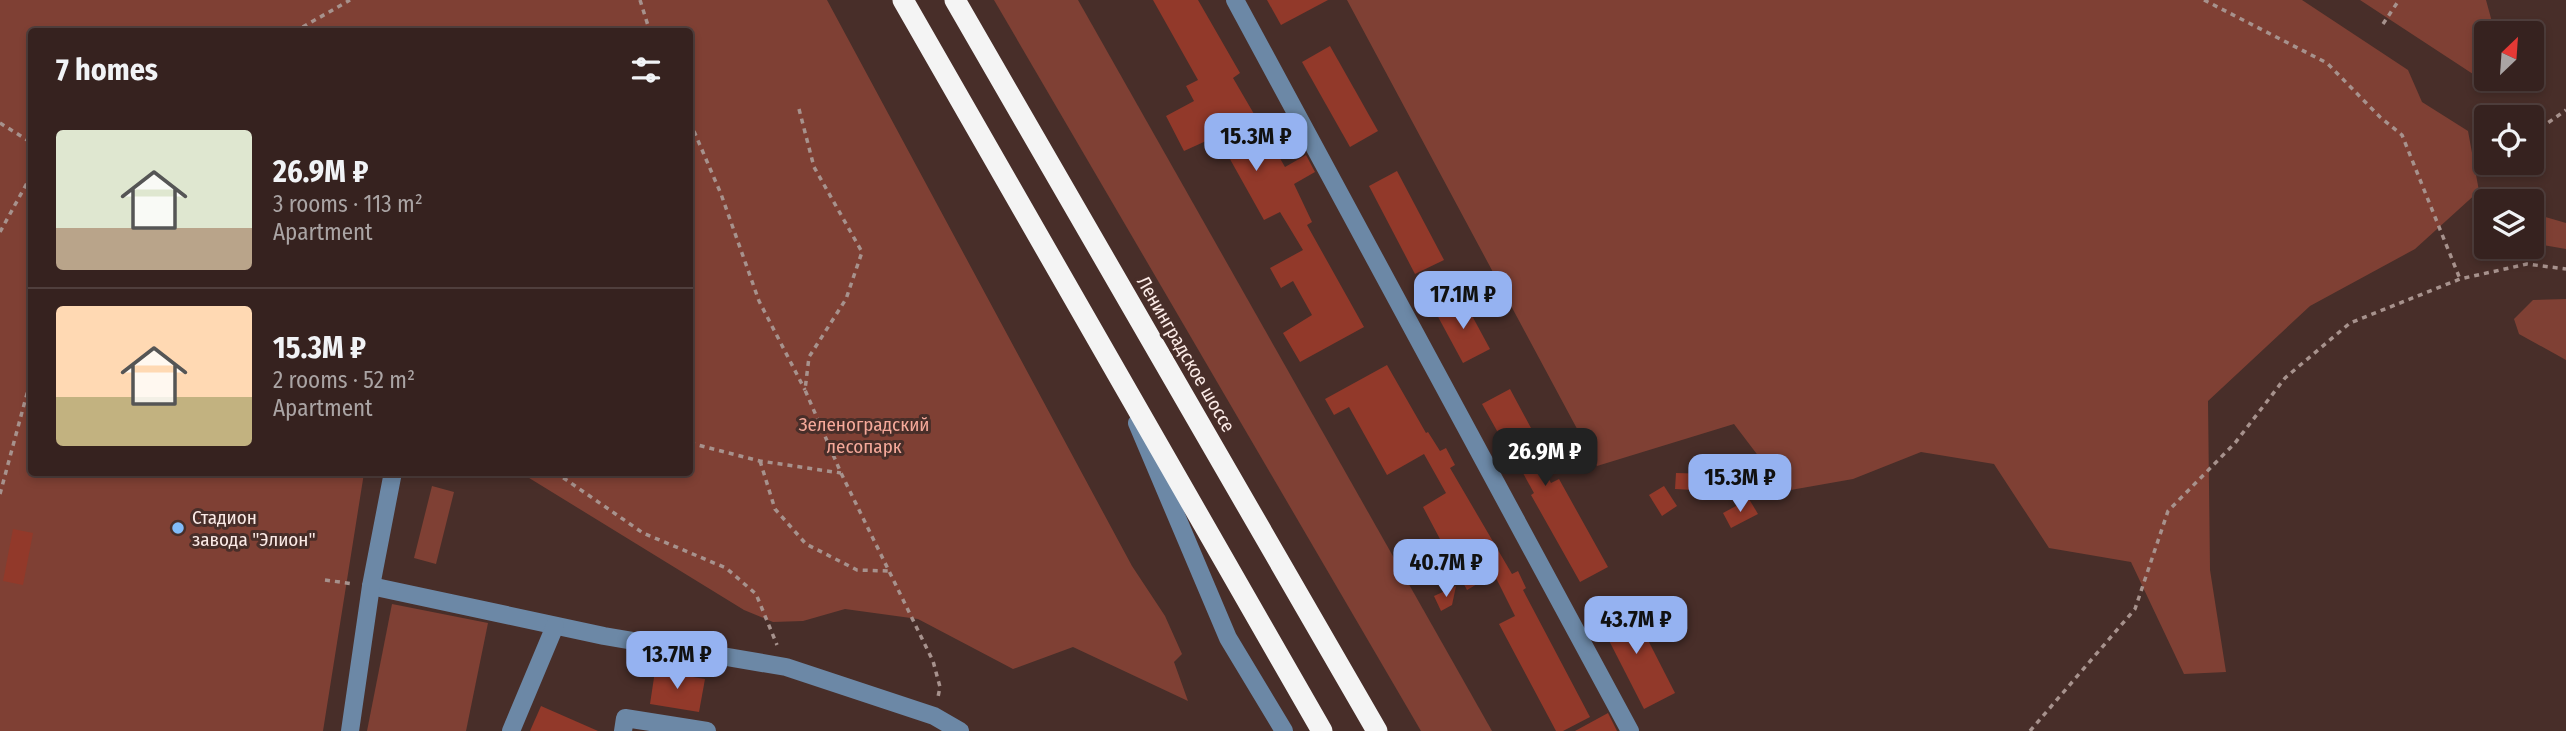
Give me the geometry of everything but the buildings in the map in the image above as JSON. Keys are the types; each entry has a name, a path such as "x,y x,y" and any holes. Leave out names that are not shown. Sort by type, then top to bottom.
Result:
{"highway":[{"path":"903,0 1322,731"},
{"name":"Ленинградское шоссе","path":"955,0 1377,731"}],"lane":[{"path":"1236,0 1630,731"},
{"path":"1113,368 1228,638 1284,731"},
{"path":"350,731 370,586 392,476"},
{"path":"370,586 555,626 786,667 934,716 960,731"},
{"path":"511,731 555,626"},
{"path":"623,731 625,718 707,731"}],"path":[{"path":"301,28 351,0"},
{"path":"640,0 649,28"},
{"path":"2204,0 2327,63 2379,117 2402,135 2460,279"},
{"path":"2383,24 2399,0"},
{"path":"799,109 814,167 862,252 846,299 809,357 805,390"},
{"path":"2544,126 2566,110"},
{"path":"0,123 28,140"},
{"path":"693,129 721,194 759,301 805,390 841,473 933,661 940,687 934,716"},
{"path":"0,232 28,181"},
{"path":"2030,731 2134,609 2168,511 2235,443 2285,378 2350,323 2460,279 2527,264 2566,269"},
{"path":"0,494 28,390"},
{"path":"693,444 760,461 841,473"},
{"path":"760,461 775,509 806,544 857,570 888,571"},
{"path":"561,476 643,533 726,568 736,576 756,594 786,667"},
{"path":"325,580 370,586"}],"green space":[{"name":"Зеленоградский лесопарк","path":"0,0 827,0 1132,566 1165,616 1182,654 1174,662 1188,701 1073,647 1013,669 918,619 845,609 803,621 773,622 744,610 526,476 693,476 693,28 28,28 28,476 364,476 323,731 0,731"},
{"path":"994,0 1078,0 1492,731 1421,731"},
{"path":"1347,0 2302,0 2408,70 2422,102 2468,131 2479,189 2474,189 2474,196 2415,249 2310,306 2208,401 2210,570 2226,672 2184,674 2131,562 2049,548 1994,464 1921,452 1853,479 1785,491 1734,424 1597,466"},
{"path":"2360,0 2486,0 2492,21 2474,21 2474,75"},
{"path":"2544,217 2566,223 2566,249 2544,245"},
{"path":"2566,299 2566,360 2519,334 2514,319 2533,300"},
{"path":"432,486 454,492 436,564 414,558"},
{"path":"392,604 488,623 466,731 367,731"}],"place":[{"name":"Стадион завода \"Элион\"","path":"178,528"}]}
